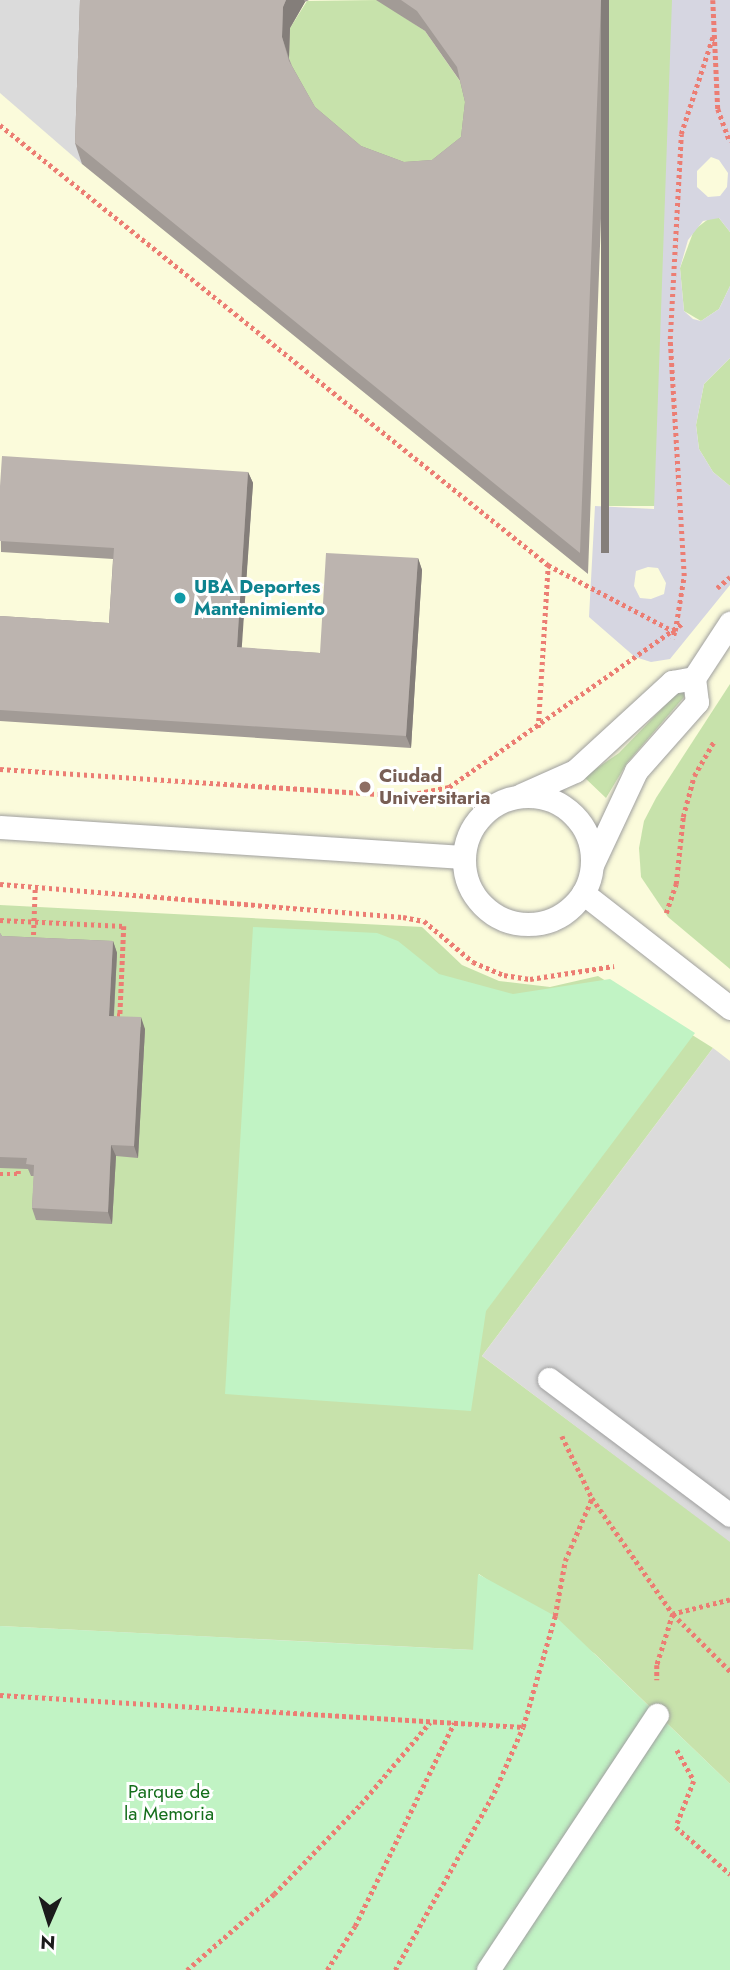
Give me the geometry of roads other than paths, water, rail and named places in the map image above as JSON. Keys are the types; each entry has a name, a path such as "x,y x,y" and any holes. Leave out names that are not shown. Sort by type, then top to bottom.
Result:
{"lane":[{"path":"694,678 672,682 575,771 488,810 466,839 463,858 466,879 475,898 509,923 531,925 551,921 570,910 583,893 593,863 636,771 696,702 694,678 730,623"},
{"path":"521,796 543,797 572,814 590,841 593,863"},
{"path":"0,827 463,858"},
{"path":"583,893 645,945 730,1008"},
{"path":"549,1379 730,1515"},
{"path":"488,1970 657,1715"}],"place":[{"name":"UBA Deportes Mantenimiento","path":"180,598"},
{"name":"Ciudad Universitaria","path":"365,787"}],"park label":[{"name":"Parque de la Memoria","path":"169,1803"}]}
